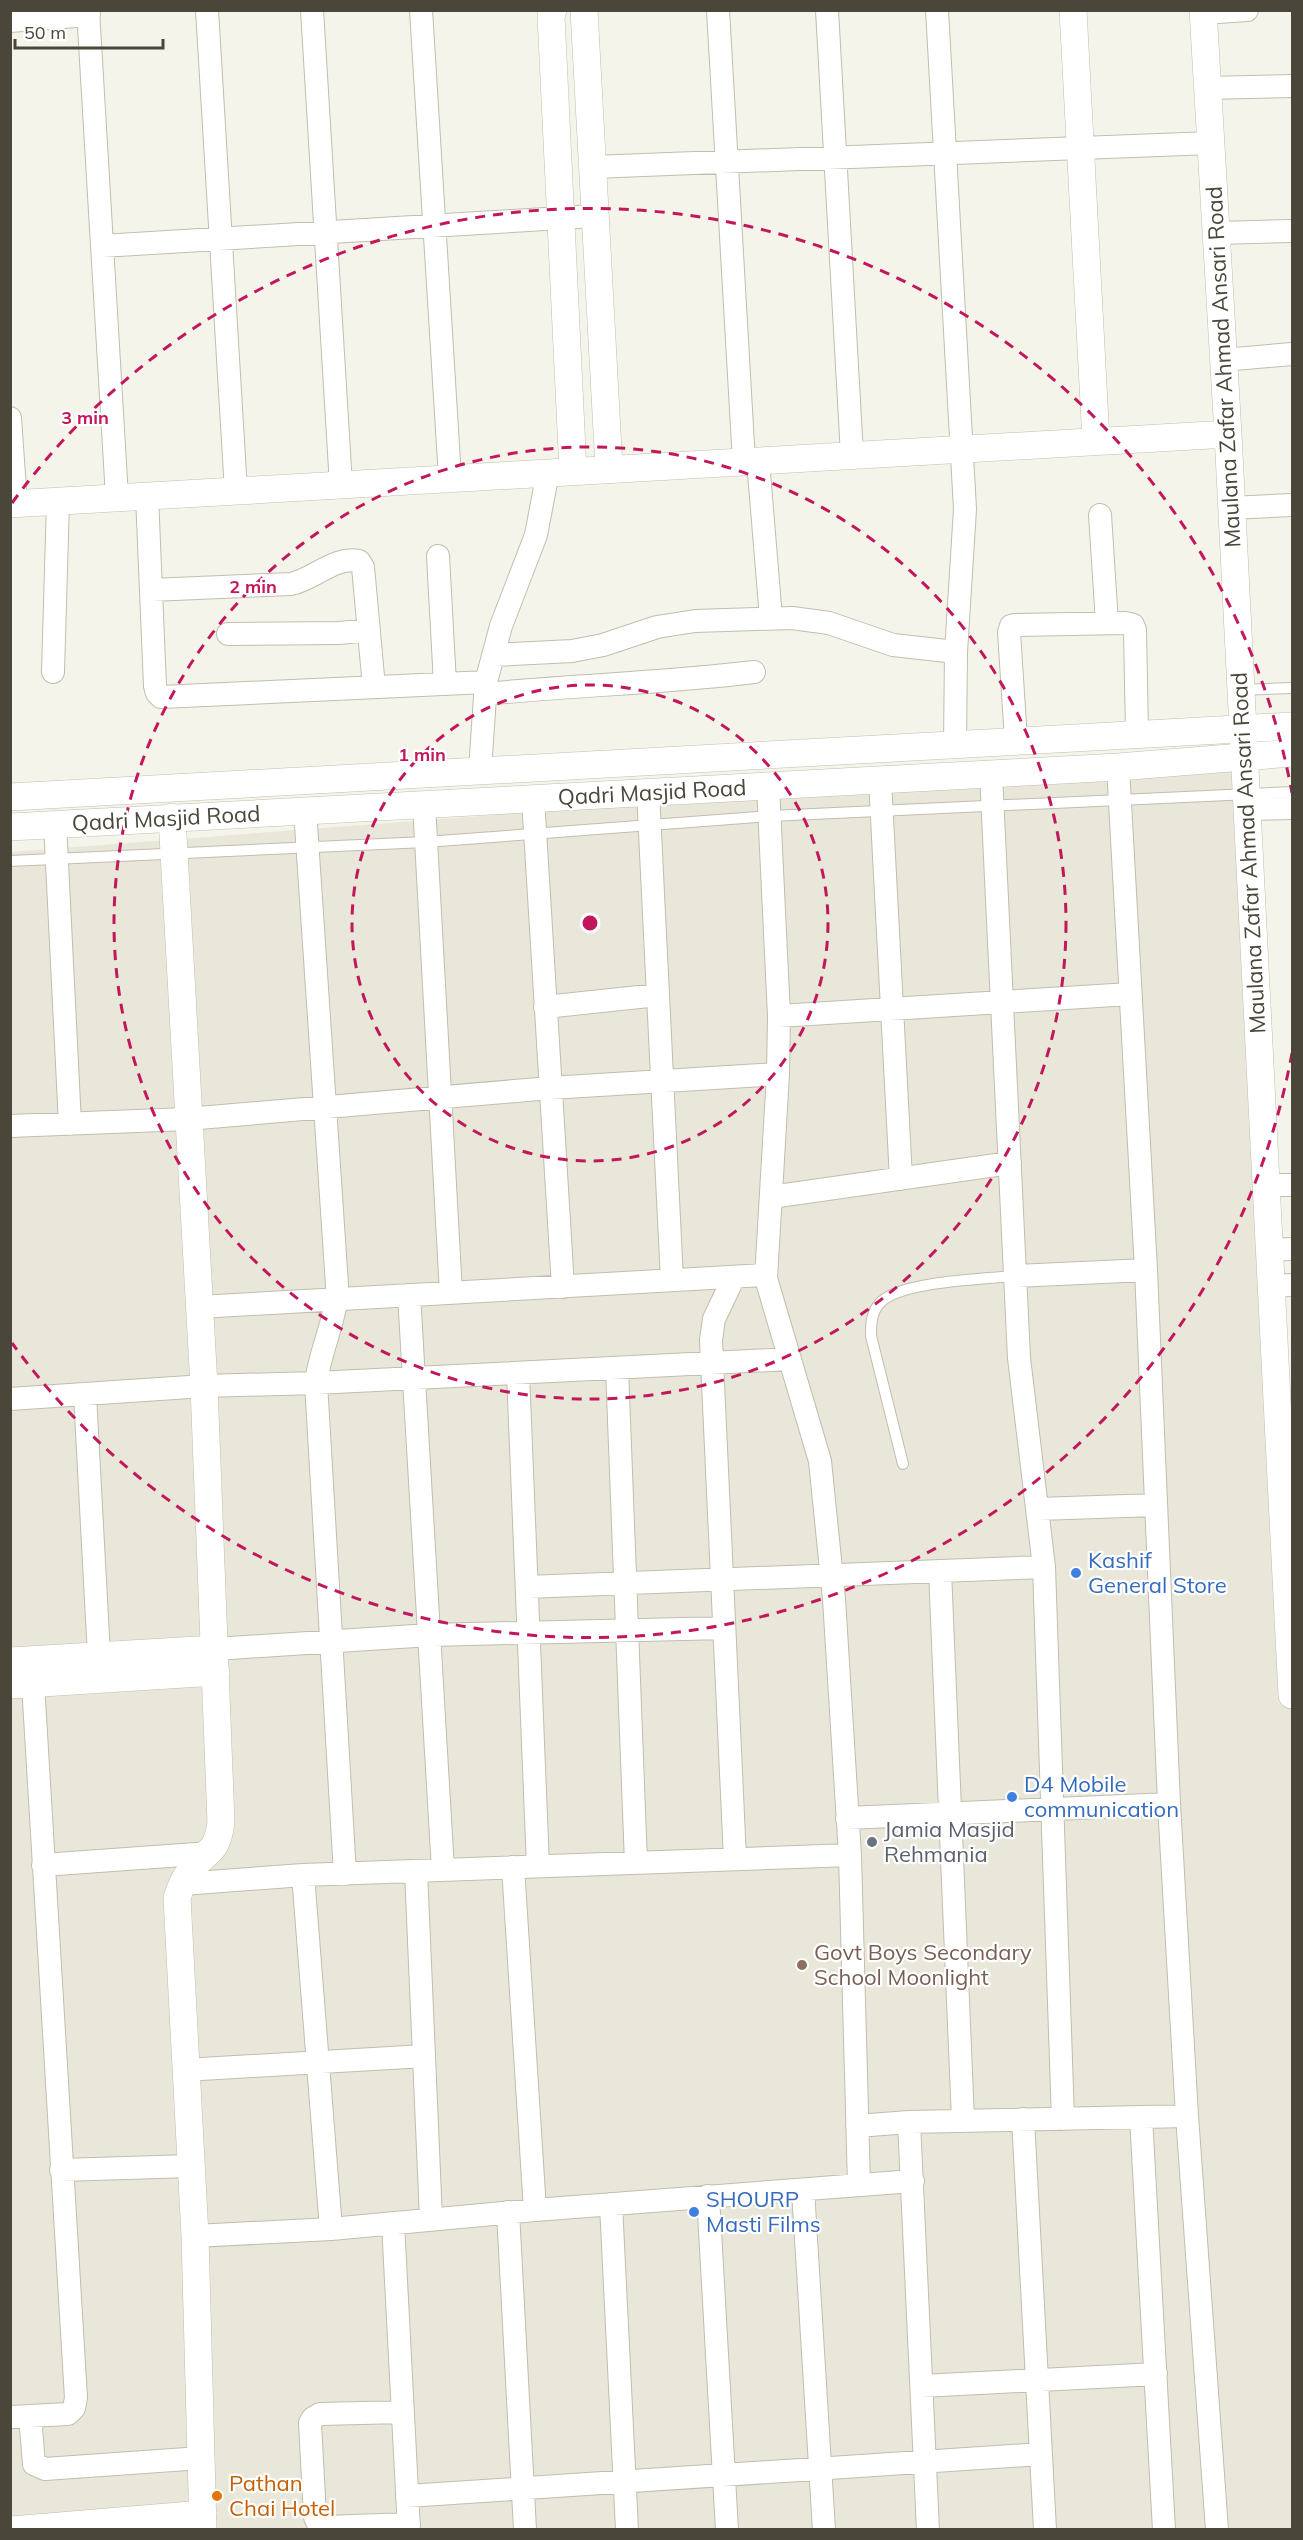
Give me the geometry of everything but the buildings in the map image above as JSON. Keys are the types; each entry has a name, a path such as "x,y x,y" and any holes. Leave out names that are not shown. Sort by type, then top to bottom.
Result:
{"street":[{"path":"207,10 237,491"},
{"path":"312,10 341,485"},
{"path":"421,10 450,478"},
{"path":"480,770 486,688 493,655 501,626 561,471 561,218 551,16 553,10"},
{"path":"584,10 609,468"},
{"path":"718,10 727,163 751,461 771,618"},
{"path":"827,10 852,455"},
{"path":"937,10 943,154 962,448 964,543 956,652 955,744"},
{"path":"1073,10 1096,441"},
{"path":"1203,12 1247,10"},
{"name":"Maulana Zafar Ahmad Ansari Road","path":"1203,12 1265,1185 1281,1250 1293,1695"},
{"path":"10,21 89,13 117,497"},
{"path":"1207,88 1293,86"},
{"path":"593,167 1211,143"},
{"path":"102,246 594,216"},
{"path":"1216,233 1293,231"},
{"path":"1223,360 1293,354"},
{"path":"10,418 13,503 1227,434"},
{"path":"147,496 155,686 161,697 445,684 486,688 634,685 754,672"},
{"path":"53,672 58,501"},
{"path":"1231,508 1293,505"},
{"path":"1100,515 1107,623"},
{"path":"438,556 445,684"},
{"path":"151,590 291,584 304,581 327,567 359,561 363,567 374,687"},
{"path":"493,655 572,651 603,645 657,627 695,621 771,618 792,618 829,623 893,645 956,652"},
{"path":"1016,740 1009,632 1011,626 1130,623 1135,630 1137,734"},
{"path":"228,634 339,633 369,630"},
{"name":"Qadri Masjid Road","path":"10,797 1293,726"},
{"name":"Qadri Masjid Road","path":"10,827 1118,767 1244,755 1293,753"},
{"path":"1118,767 1146,1270 1169,1804 1187,2116 1217,2529"},
{"path":"991,774 1019,1358 1044,1567 1063,2119"},
{"path":"880,780 901,1179"},
{"path":"768,786 779,1016 778,1074 766,1278 820,1461 832,1575 850,1855 859,2185"},
{"path":"648,792 672,1280"},
{"path":"533,798 563,1287"},
{"path":"1246,802 1293,808"},
{"path":"424,804 452,1293"},
{"path":"305,810 337,1299 333,1322 318,1367 316,1383 345,1874"},
{"path":"12,2529 203,2522 195,2236 177,1898 191,1869 210,1853 219,1839 221,1823 204,1386 187,1119 172,818"},
{"path":"55,823 70,1124"},
{"path":"779,1016 1130,994"},
{"path":"545,1006 658,995"},
{"path":"10,1126 187,1119 550,1088 778,1074"},
{"path":"771,1197 1010,1163"},
{"path":"1265,1185 1293,1185"},
{"path":"1015,1276 1146,1270"},
{"path":"199,1307 765,1275 766,1278"},
{"path":"734,1277 714,1319 711,1340 735,1859"},
{"path":"408,1295 443,1870"},
{"path":"10,1399 204,1386 316,1383 790,1359"},
{"path":"617,1368 636,1863"},
{"path":"518,1373 538,1866"},
{"path":"86,1395 99,1656"},
{"path":"1038,1509 1156,1505"},
{"path":"527,1587 1044,1567"},
{"path":"940,1571 963,2120"},
{"path":"22,1672 216,1660 333,1642 430,1635 724,1628"},
{"path":"22,1672 99,1656 216,1660"},
{"path":"22,1672 44,1865 76,2398 74,2408 68,2414 20,2417 34,2464 45,2469 201,2458"},
{"path":"847,1818 1169,1804"},
{"path":"44,1865 210,1853"},
{"path":"182,1884 303,1875 850,1855"},
{"path":"513,1867 535,2210"},
{"path":"416,1871 431,2220"},
{"path":"303,1875 331,2229"},
{"path":"185,2070 424,2056"},
{"path":"857,2126 963,2120 1187,2116"},
{"path":"1141,2117 1164,2529"},
{"path":"1023,2119 1045,2529"},
{"path":"909,2122 928,2529"},
{"path":"62,2170 190,2166"},
{"path":"195,2236 331,2229 508,2212 913,2181"},
{"path":"803,2190 824,2529"},
{"path":"708,2196 727,2529"},
{"path":"611,2204 627,2529"},
{"path":"508,2212 525,2529"},
{"path":"393,2223 409,2527 325,2528 318,2524 315,2517 311,2447 310,2423 313,2418 320,2414 402,2412"},
{"path":"922,2386 1037,2382 1156,2374"},
{"path":"407,2496 1041,2454"}],"lane":[{"path":"1239,690 1293,688"},
{"path":"10,861 426,842 770,816 1120,799 1246,802 1293,792"},
{"path":"903,1464 871,1336 872,1318 879,1303 893,1293 919,1286 1015,1276"}],"shaded area":[{"path":"1242,763 1292,1679 1292,2529 11,2530 11,852 1118,767"}],"place":[{"name":"Kashif General Store","path":"1076,1573"},
{"name":"D4 Mobile communication","path":"1012,1797"},
{"name":"Jamia Masjid Rehmania","path":"872,1842"},
{"name":"Govt Boys Secondary School Moonlight","path":"802,1965"},
{"name":"SHOURP Masti Films","path":"694,2212"},
{"name":"Pathan Chai Hotel","path":"217,2496"}]}
